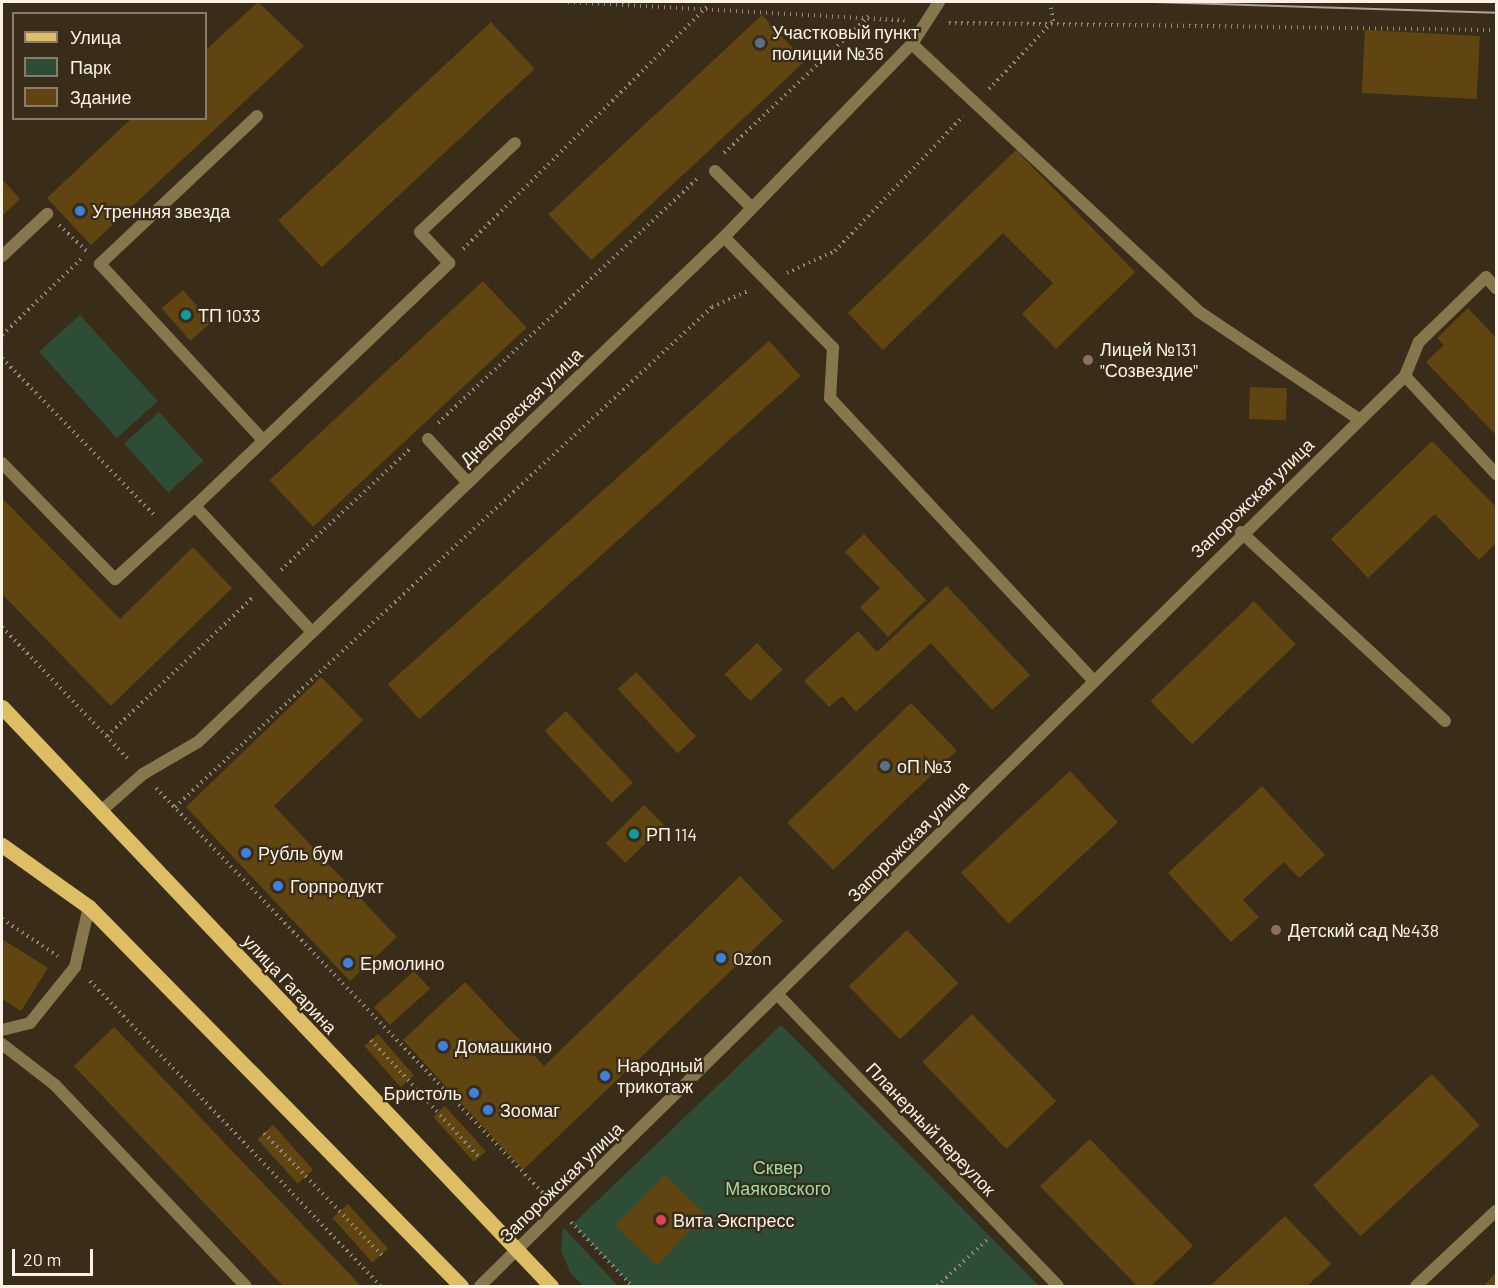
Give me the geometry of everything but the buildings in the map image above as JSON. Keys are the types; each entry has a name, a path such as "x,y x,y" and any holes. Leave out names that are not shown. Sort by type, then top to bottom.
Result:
{"main road":[{"name":"улица Гагарина","path":"2,707 551,1287"},
{"path":"2,845 89,907 461,1287"}],"street":[{"name":"Днепровская улица","path":"101,811 143,774 198,742 724,237 912,44 930,23 939,2"},
{"path":"912,44 1198,311 1360,420"},
{"path":"257,116 100,264 263,440"},
{"path":"2,464 115,579 195,506 448,262 420,232 515,142"},
{"path":"715,171 752,208"},
{"path":"2,256 47,214"},
{"path":"724,237 833,348 830,398 1094,680"},
{"path":"1497,288 1486,277 1419,342 1405,376 1497,474"},
{"name":"Запорожская улица","path":"480,1287 779,996 1241,532 1405,376"},
{"path":"428,439 468,483"},
{"path":"195,506 312,632"},
{"path":"1241,532 1445,722"},
{"path":"2,1030 30,1023 75,967 89,907"},
{"name":"Планерный переулок","path":"779,996 1058,1287"},
{"path":"2,1044 55,1085 246,1287"},
{"path":"1416,1287 1497,1211"}],"path":[{"path":"568,2 869,16 930,23 1053,21 1497,30"},
{"path":"1050,2 1053,21"},
{"path":"448,262 708,7"},
{"path":"107,736 421,439 428,439 429,430 707,169 715,171 716,160 869,16"},
{"path":"175,807 712,307 835,251 1053,21"},
{"path":"47,214 100,264"},
{"path":"2,335 87,252"},
{"path":"2,358 168,530"},
{"path":"2,627 632,1287"},
{"path":"2,920 75,967 124,1012 380,1287"},
{"path":"371,1040 479,1157"},
{"path":"264,1133 382,1255"},
{"path":"938,1287 1000,1227"}],"green space":[{"path":"80,315 158,401 117,438 39,352"},
{"path":"159,412 203,461 168,492 124,443"},
{"name":"Сквер Маяковского","path":"781,1025 1039,1286 632,1286 573,1224"},
{"path":"563,1227 618,1286 584,1286 571,1274 561,1251"}],"tram line":[{"path":"1154,2 1496,13"}],"place":[{"name":"Участковый пункт полиции №36","path":"760,43"},
{"name":"Утренняя звезда","path":"80,211"},
{"name":"ТП 1033","path":"186,315"},
{"name":"Лицей №131 \"Созвездие\"","path":"1088,360"},
{"name":"оП №3","path":"885,766"},
{"name":"РП 114","path":"634,834"},
{"name":"Рубль бум","path":"246,853"},
{"name":"Горпродукт","path":"278,886"},
{"name":"Детский сад №438","path":"1276,930"},
{"name":"Ozon","path":"721,958"},
{"name":"Ермолино","path":"348,963"},
{"name":"Домашкино","path":"443,1046"},
{"name":"Народный трикотаж","path":"605,1076"},
{"name":"Бристоль","path":"474,1093"},
{"name":"Зоомаг","path":"488,1110"},
{"name":"Вита Экспресс","path":"661,1220"}]}
